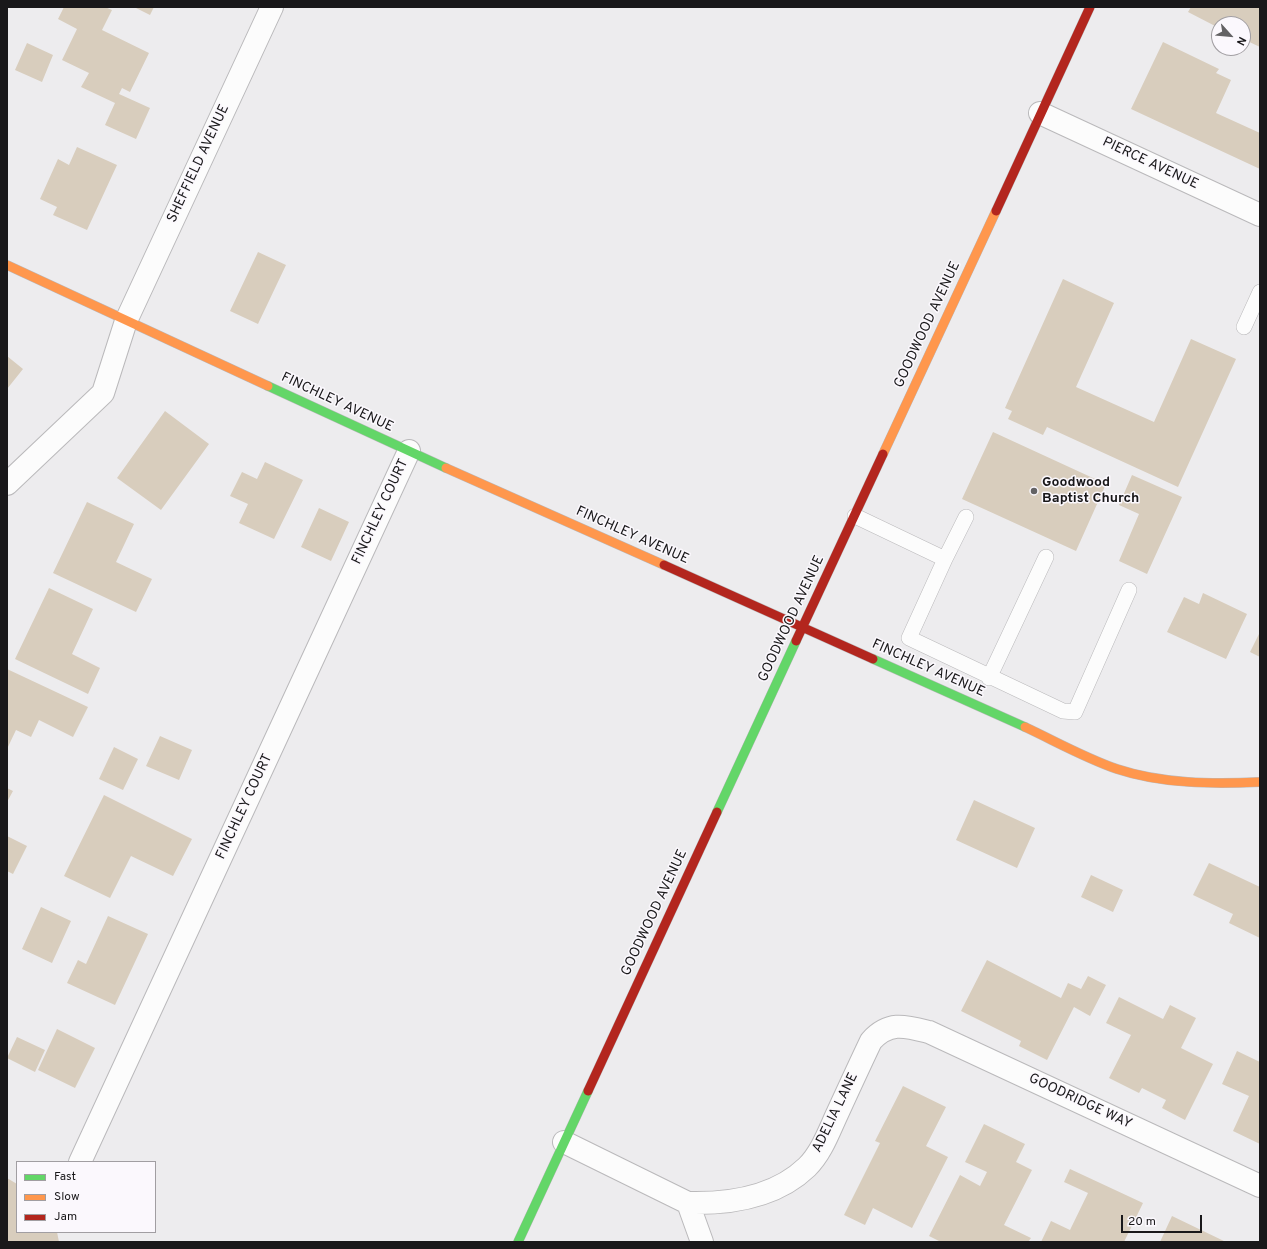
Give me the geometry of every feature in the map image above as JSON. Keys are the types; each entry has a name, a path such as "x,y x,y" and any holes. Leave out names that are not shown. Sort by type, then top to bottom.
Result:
{"street":[{"name":"SHEFFIELD AVENUE","path":"7,484 103,394 126,321 272,7"},
{"name":"GOODWOOD AVENUE","path":"518,1242 1090,7"},
{"name":"PIERCE AVENUE","path":"1040,113 1260,215"},
{"name":"FINCHLEY AVENUE","path":"7,265 409,451 1117,769 1184,783 1260,782"},
{"name":"FINCHLEY COURT","path":"80,1161 409,451"},
{"name":"GOODRIDGE WAY","path":"897,1026 929,1032 1260,1186"},
{"name":"ADELIA LANE","path":"688,1203 715,1204 742,1198 771,1190 787,1183 799,1174 807,1166 823,1144 871,1041 879,1032 897,1026"},
{"path":"564,1142 688,1203 702,1242"}],"lane":[{"path":"1244,327 1260,292"},
{"path":"855,516 945,559"},
{"path":"966,517 909,638 989,678 1063,711 1074,712 1129,590"},
{"path":"989,678 1046,557"}],"building":[{"path":"64,7 105,7 112,10 102,30 149,53 130,92 122,88 119,94 150,108 136,139 105,125 115,103 81,87 89,73 62,60 77,29 58,19"},
{"path":"134,7 154,7 150,15"},
{"path":"1191,7 1260,7 1260,47 1251,43 1251,16 1211,16 1211,24 1188,12"},
{"path":"1163,42 1219,69 1216,73 1231,80 1216,113 1260,133 1260,169 1131,109"},
{"path":"27,43 53,55 42,82 15,70"},
{"path":"77,147 117,165 87,230 53,215 57,207 40,199 58,159 69,165"},
{"path":"258,252 286,265 258,324 230,311"},
{"path":"1063,279 1114,303 1076,387 1154,422 1191,339 1236,359 1178,487 1047,427 1043,435 1008,419 1012,411 1005,408"},
{"path":"7,356 23,369 7,389"},
{"path":"165,411 209,444 161,510 117,478"},
{"name":"Goodwood Baptist Church","path":"993,432 1106,484 1076,551 962,499"},
{"path":"265,462 303,480 274,539 239,523 248,504 230,496 242,472 257,479"},
{"path":"1132,475 1182,497 1147,574 1119,561 1139,514 1119,505"},
{"path":"87,502 134,524 116,562 152,579 136,612 53,573"},
{"path":"319,508 349,522 331,561 301,547"},
{"path":"49,588 93,609 72,654 100,668 88,694 15,659"},
{"path":"1203,593 1247,614 1226,659 1167,632 1184,597 1199,604"},
{"path":"1260,632 1260,657 1250,652"},
{"path":"7,669 88,707 73,737 39,720 31,737 16,730 7,749"},
{"path":"160,736 192,750 179,780 146,766"},
{"path":"114,747 138,759 123,790 99,779"},
{"path":"7,788 13,791 7,802"},
{"path":"104,795 192,839 173,876 131,856 110,898 64,876"},
{"path":"974,800 1035,828 1017,868 956,840"},
{"path":"7,836 27,846 13,874 7,871"},
{"path":"1209,863 1260,887 1260,938 1229,923 1233,914 1193,895"},
{"path":"1091,875 1123,890 1113,912 1081,897"},
{"path":"41,907 71,921 52,963 22,949"},
{"path":"108,916 148,934 115,1005 67,983 78,960 86,964"},
{"path":"987,960 1061,998 1068,983 1081,989 1088,976 1106,985 1090,1016 1074,1007 1047,1060 1019,1046 1021,1041 961,1011"},
{"path":"1119,997 1163,1019 1170,1005 1196,1018 1181,1048 1213,1064 1185,1120 1162,1108 1166,1100 1142,1088 1139,1093 1109,1078 1131,1035 1106,1023"},
{"path":"57,1029 95,1048 75,1088 38,1070"},
{"path":"17,1037 45,1050 35,1072 7,1058"},
{"path":"1237,1051 1260,1062 1260,1144 1233,1131 1249,1096 1222,1084"},
{"path":"903,1086 946,1107 926,1146 948,1157 912,1228 873,1208 865,1225 844,1215 880,1143 875,1141"},
{"path":"984,1124 1025,1144 1016,1162 1032,1170 1004,1225 1031,1238 1028,1242 941,1242 929,1236 960,1175 980,1186 987,1172 965,1162"},
{"path":"1070,1169 1143,1203 1124,1242 1041,1242 1051,1221 1070,1230 1088,1193 1064,1182"},
{"path":"7,1178 16,1183 16,1233 57,1233 59,1242 7,1242"},
{"path":"1172,1216 1226,1242 1160,1242"}],"traffic: fast":[{"path":"268,386 446,468"},
{"path":"717,812 796,641"},
{"path":"873,659 1025,727"},
{"path":"518,1242 588,1091"}],"traffic: slow":[{"path":"883,454 996,211"},
{"path":"7,265 268,386"},
{"path":"446,468 664,565"},
{"path":"1025,727 1093,760 1134,774 1152,778 1188,782 1260,782"}],"traffic: jam":[{"path":"996,211 1090,7"},
{"path":"796,641 883,454"},
{"path":"664,565 873,659"},
{"path":"588,1091 717,812"}],"place":[{"name":"Goodwood Baptist Church","path":"1034,491"}]}
